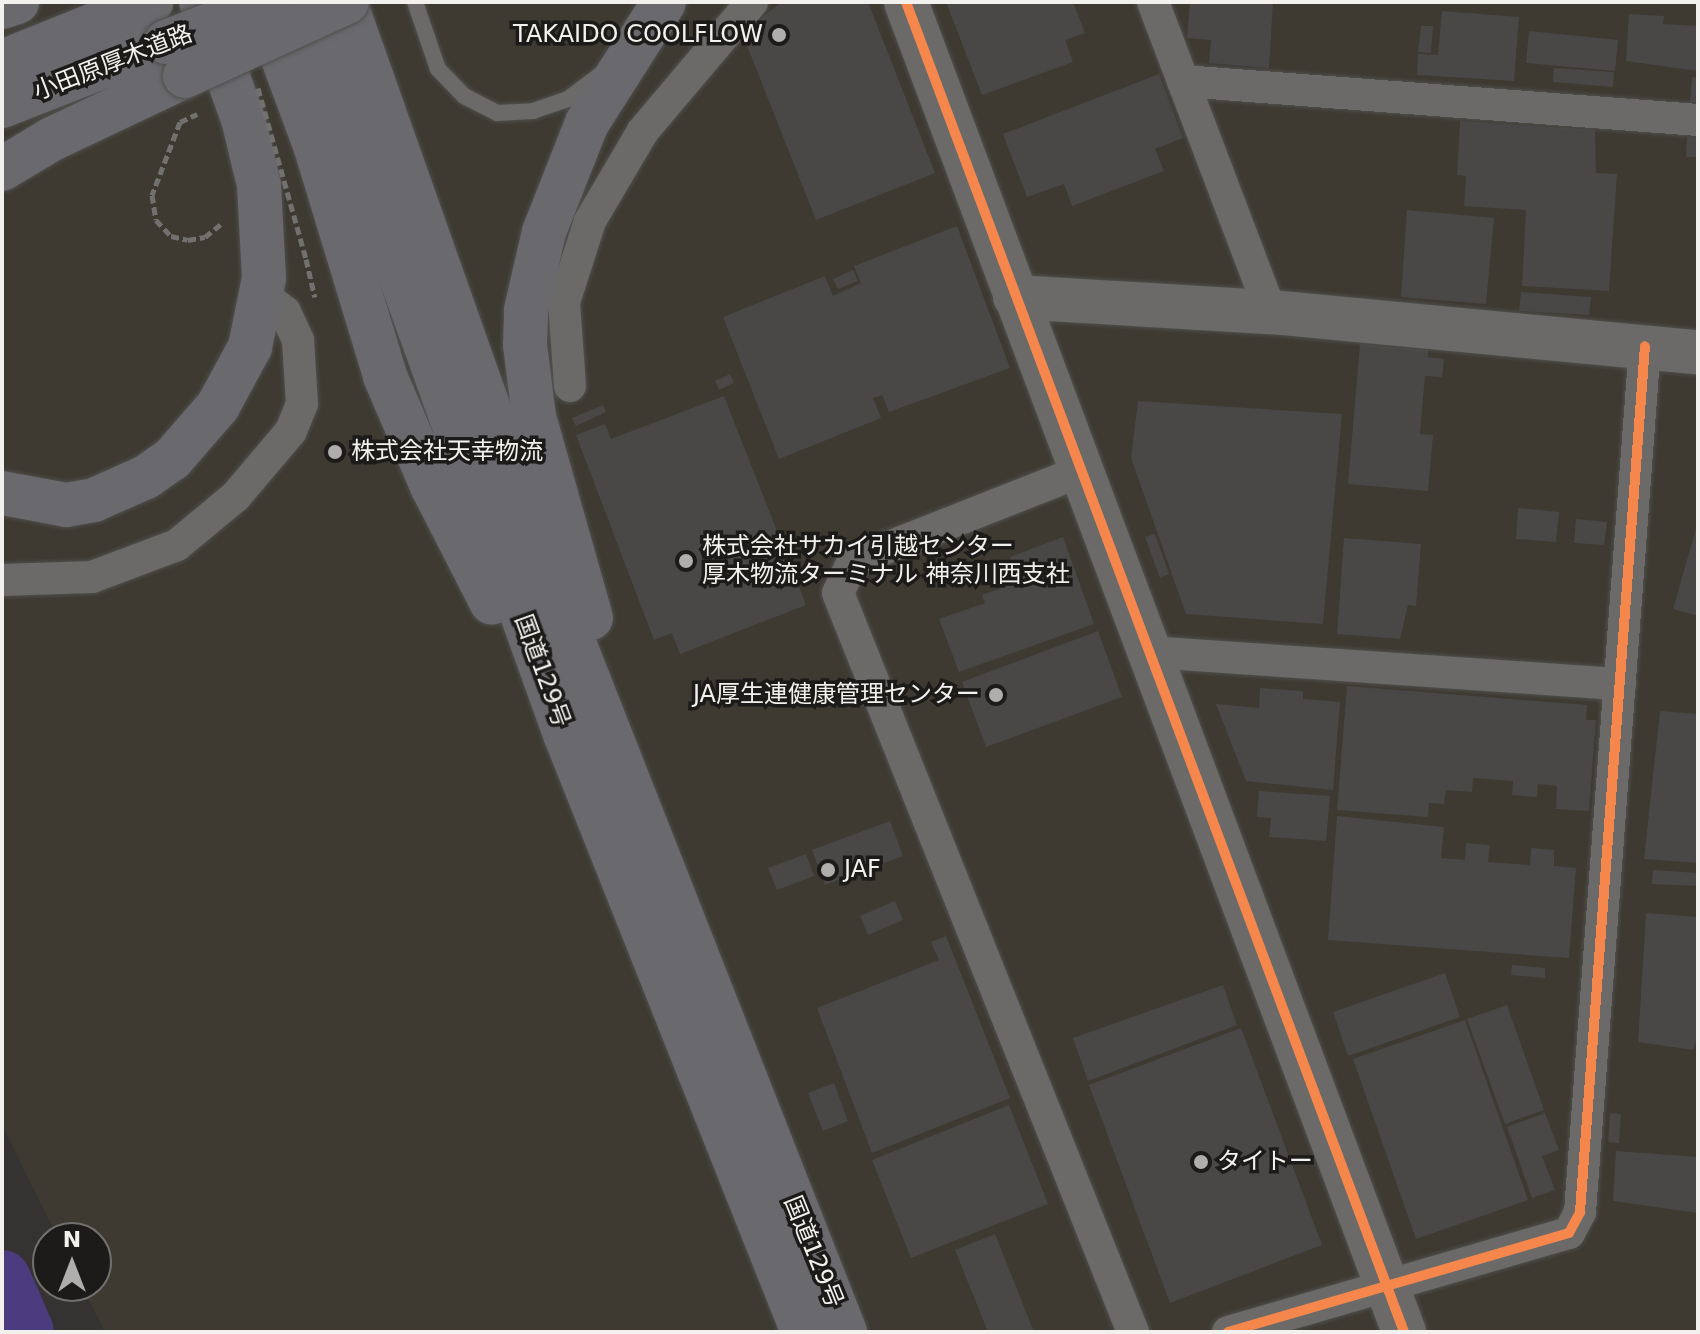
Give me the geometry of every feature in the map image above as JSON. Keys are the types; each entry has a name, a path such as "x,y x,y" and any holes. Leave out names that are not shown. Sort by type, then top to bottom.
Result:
{"highway":[{"path":"2,7 17,2"},
{"name":"小田原厚木道路","path":"2,62 151,2"},
{"path":"2,493 40,504 94,500 121,491 172,459 235,378 250,347 263,295 259,185 243,119 201,2"},
{"path":"262,2 315,145 385,376 432,486 565,734"},
{"name":"小田原厚木道路","path":"2,106 186,76 269,2"},
{"name":"国道129号","path":"302,2 565,734 803,1332"},
{"path":"2,169 52,139 346,2"},
{"name":"国道129号","path":"346,2 494,428 629,787 845,1332"},
{"path":"629,787 588,607 534,417 525,345 533,273 560,185 587,123 627,53 664,2"}],"street":[{"path":"570,386 564,302 590,221 643,131 752,2"},
{"path":"906,2 1079,472 1404,1332"},
{"path":"1153,2 1271,312"},
{"path":"1183,81 1698,120"},
{"path":"2,580 92,577 177,545 236,496 291,431 302,404 298,340 285,312 263,295"},
{"path":"1015,297 1271,312 1698,352"},
{"path":"1228,1332 1387,1290 1569,1233 1580,1212 1645,346"},
{"path":"1079,472 853,561 838,593 1133,1332"},
{"path":"1149,652 1620,684"}],"lane":[{"path":"415,2 438,69 464,96 497,113 533,111 568,99 627,53"}],"path":[{"path":"186,76 180,122 152,195 156,220 171,236 188,240 221,227 225,215"},
{"path":"247,93 260,87 306,259"}],"shaded area":[{"path":"2,2 1698,2 1698,1332 105,1332 90,1302 112,1302 112,1222 50,1222 2,1125"}],"building":[{"path":"781,2 868,2 935,173 816,220 744,38 762,32 753,25"},
{"path":"946,2 1073,2 1085,33 1065,40 1073,62 982,95"},
{"path":"1190,2 1273,2 1269,68 1209,63 1211,40 1187,38"},
{"path":"1442,11 1519,17 1514,81 1417,75 1418,54 1438,55"},
{"path":"1629,14 1664,16 1663,24 1698,26 1698,71 1626,61"},
{"path":"1421,26 1433,26 1431,53 1418,52"},
{"path":"1529,31 1618,40 1615,71 1526,63"},
{"path":"1554,68 1614,72 1613,87 1553,82"},
{"path":"1159,74 1183,138 1155,149 1164,171 1072,206 1064,184 1027,197 1003,134"},
{"path":"1692,77 1698,78 1698,102 1690,102"},
{"path":"1460,121 1595,130 1596,173 1617,174 1609,291 1522,286 1526,210 1464,206 1466,176 1457,175"},
{"path":"1687,137 1697,138 1696,157 1686,157"},
{"path":"1407,210 1494,218 1486,304 1401,297"},
{"path":"957,226 1010,368 889,412 882,395 873,398 881,418 779,459 723,317 825,276 833,296 861,283 854,266"},
{"path":"853,270 858,281 838,289 833,279"},
{"path":"1521,292 1591,297 1589,315 1519,311"},
{"path":"1360,344 1428,350 1428,357 1444,359 1442,377 1425,376 1420,434 1433,435 1428,491 1348,484"},
{"path":"730,374 734,383 719,390 715,381"},
{"path":"724,396 806,605 680,654 672,633 654,640 576,435 605,424 611,439"},
{"path":"1138,401 1342,414 1323,624 1186,614 1131,458"},
{"path":"603,405 606,412 576,426 572,418"},
{"path":"1518,508 1559,512 1556,542 1516,539"},
{"path":"1576,519 1607,522 1604,545 1574,543"},
{"path":"1698,525 1698,616 1673,609"},
{"path":"1155,534 1169,574 1160,578 1145,537"},
{"path":"1063,537 1094,624 959,672 939,619 985,603 982,595 1019,582 1010,557"},
{"path":"1344,538 1421,544 1416,606 1408,605 1400,639 1337,634"},
{"path":"1098,631 1122,697 986,747 962,682"},
{"path":"1347,686 1587,705 1586,720 1596,720 1589,811 1556,809 1557,786 1538,784 1537,797 1512,795 1513,781 1473,778 1472,792 1446,790 1444,804 1429,803 1428,817 1337,810"},
{"path":"1260,688 1303,691 1303,699 1340,702 1333,790 1246,781 1216,704 1259,708"},
{"path":"1660,711 1698,714 1698,863 1644,859"},
{"path":"1259,791 1330,796 1326,841 1269,837 1271,818 1257,817"},
{"path":"1337,816 1444,827 1441,858 1465,860 1466,843 1490,845 1488,862 1530,865 1531,848 1554,850 1554,866 1576,868 1569,958 1328,940"},
{"path":"890,821 903,856 825,885 812,850"},
{"path":"806,854 814,876 777,890 768,868"},
{"path":"1653,870 1698,873 1698,886 1652,884"},
{"path":"895,901 903,920 868,935 860,916"},
{"path":"1646,913 1698,917 1698,1035 1693,1050 1638,1042"},
{"path":"946,936 1010,1098 872,1153 817,1008 939,960 931,942"},
{"path":"1512,965 1545,968 1545,978 1511,975"},
{"path":"1445,973 1460,1017 1348,1056 1333,1012"},
{"path":"1223,985 1237,1025 1088,1081 1073,1038"},
{"path":"1507,1005 1544,1110 1505,1124 1467,1019"},
{"path":"1465,1020 1528,1200 1416,1239 1353,1059"},
{"path":"1241,1028 1322,1245 1170,1303 1089,1085"},
{"path":"834,1083 848,1121 823,1131 808,1093"},
{"path":"1009,1105 1048,1204 911,1258 872,1160"},
{"path":"1545,1113 1559,1150 1542,1156 1555,1190 1532,1198 1507,1127"},
{"path":"1610,1113 1621,1114 1619,1143 1608,1142"},
{"path":"1616,1151 1698,1157 1698,1213 1613,1201"},
{"path":"995,1234 1034,1332 988,1332 955,1250"}],"waterway":[{"path":"2,1279 25,1332"}],"cycle path":[{"path":"906,2 1404,1332"},
{"path":"1228,1332 1569,1233 1580,1212 1645,346"}],"place":[{"name":"TAKAIDO COOLFLOW","path":"779,35"},
{"name":"株式会社天幸物流","path":"335,452"},
{"name":"株式会社サカイ引越センター 厚木物流ターミナル 神奈川西支社","path":"686,561"},
{"name":"JA厚生連健康管理センター","path":"996,695"},
{"name":"JAF","path":"828,870"},
{"name":"タイトー","path":"1201,1162"}]}
